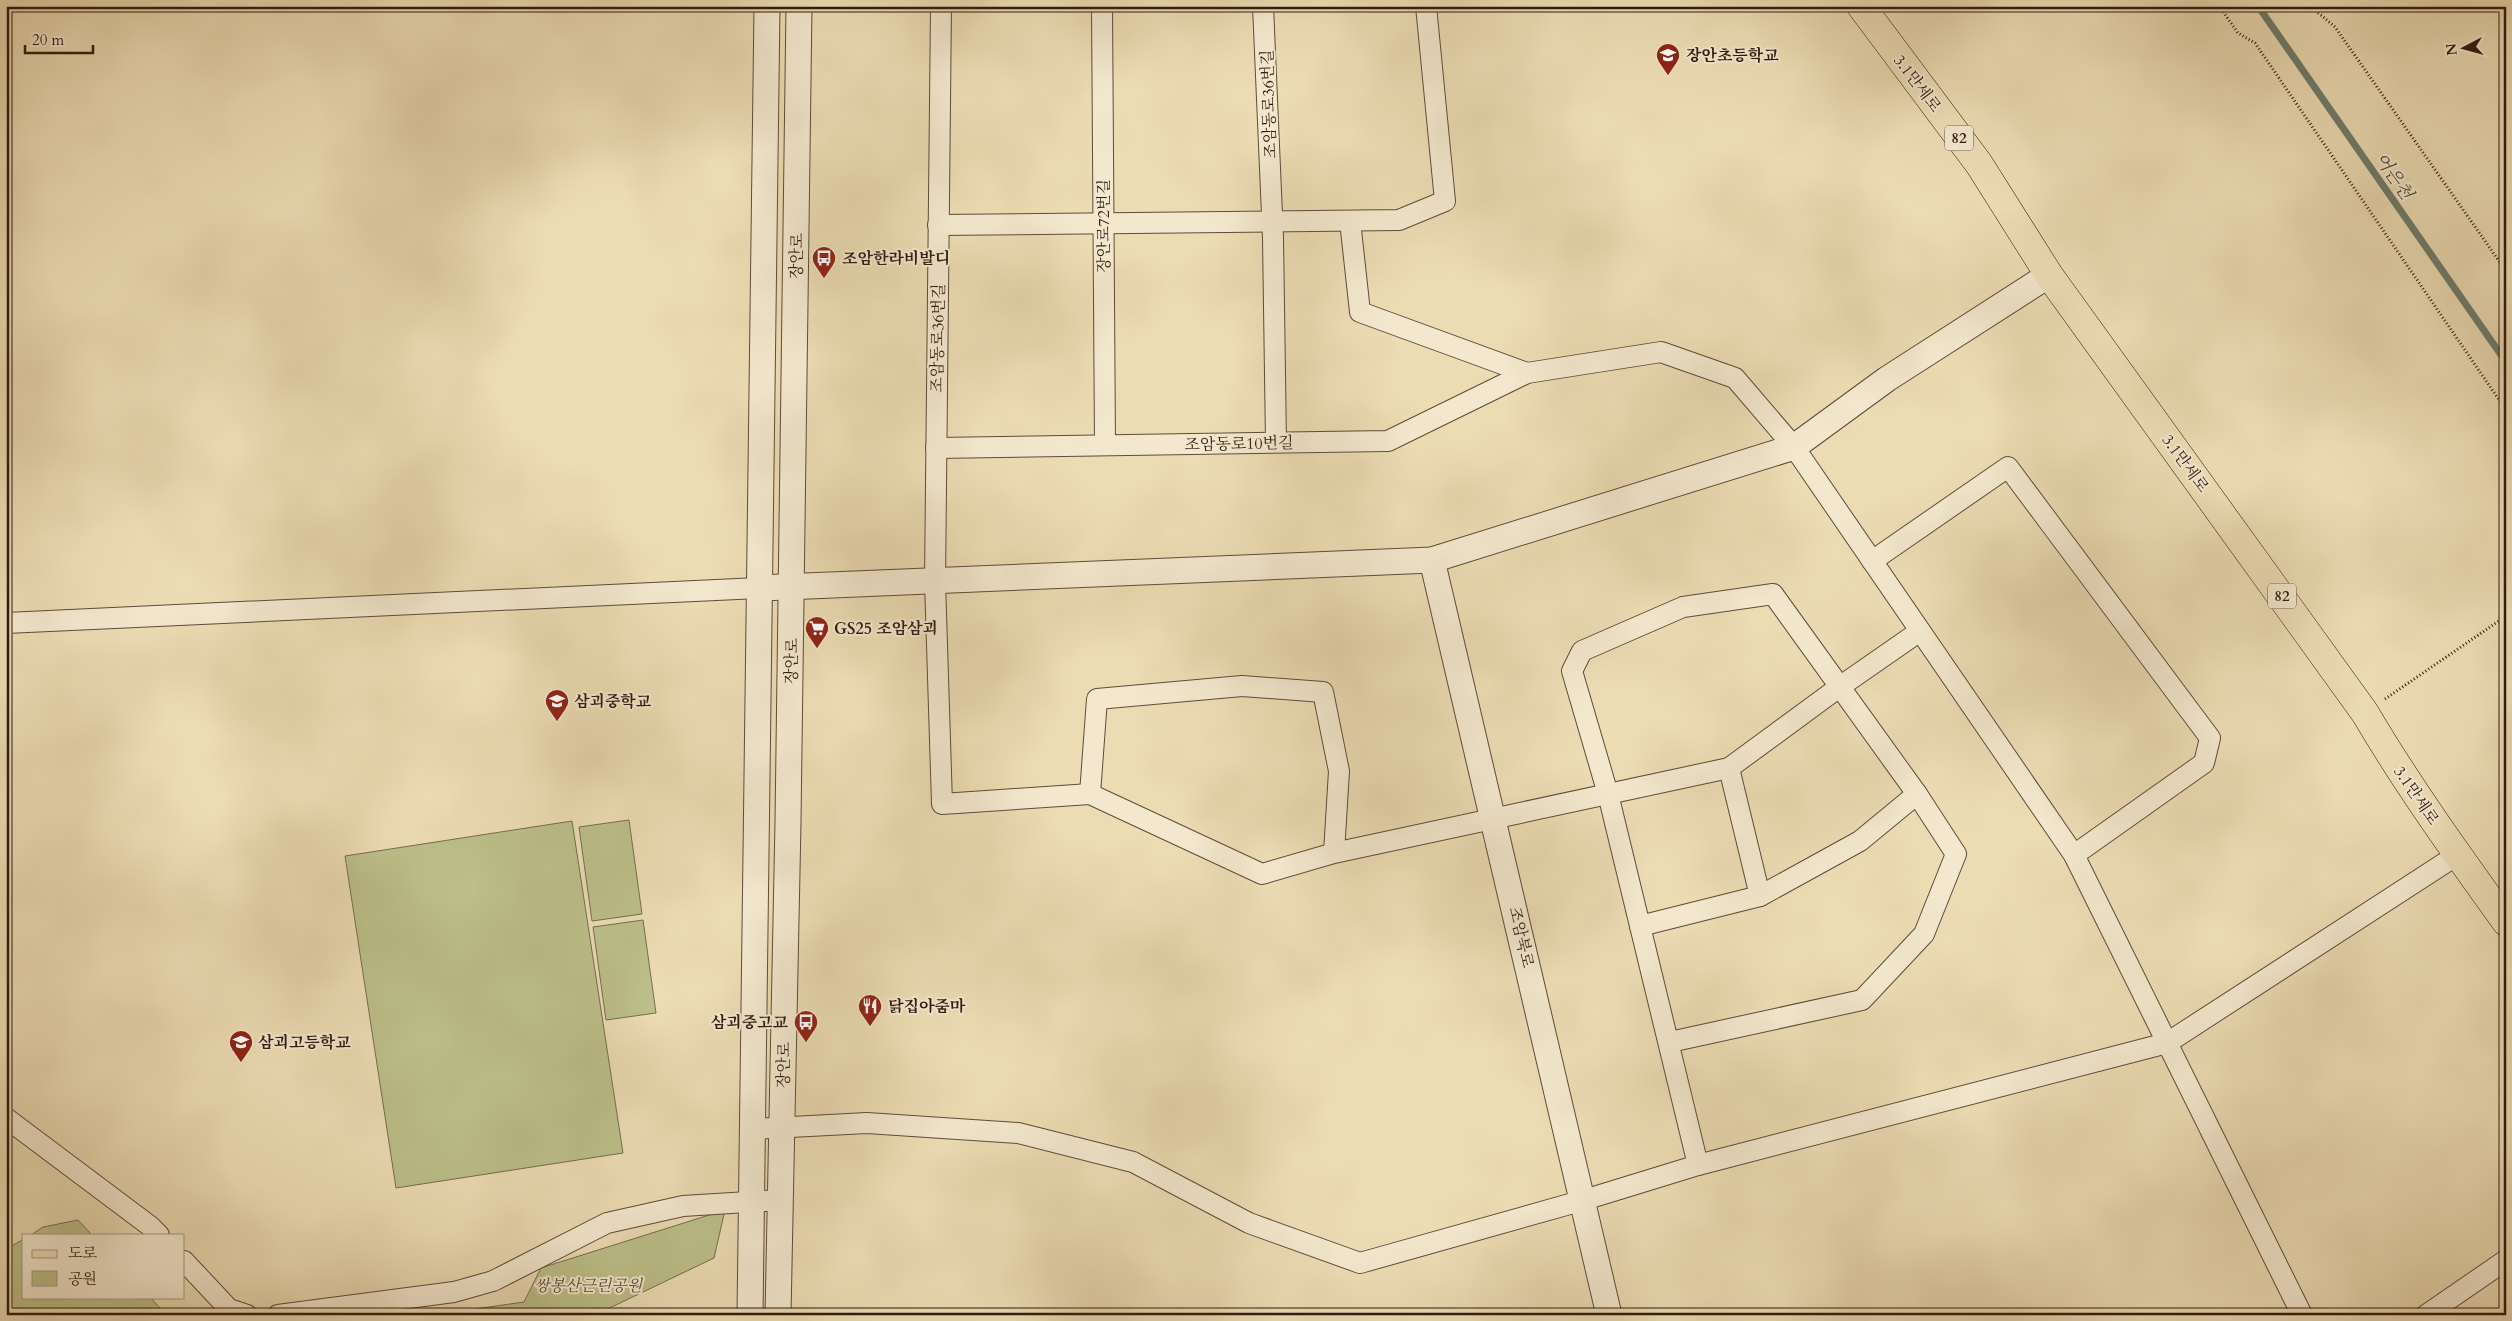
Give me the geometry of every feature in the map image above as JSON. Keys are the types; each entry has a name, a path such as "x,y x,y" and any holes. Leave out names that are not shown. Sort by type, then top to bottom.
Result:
{"main road":[{"name":"3.1만세로","path":"1861,6 1979,164 2049,275 2365,713 2457,855 2506,922"}],"street":[{"name":"장안로","path":"750,1315 767,6"},
{"name":"장안로","path":"778,1315 792,586 799,6"},
{"name":"조암동로36번길","path":"941,6 934,581 942,804 1090,794"},
{"name":"장안로72번길","path":"1102,6 1105,445"},
{"name":"조암동로36번길","path":"1263,6 1272,222 1276,442"},
{"path":"938,226 1399,220 1445,201 1426,6"},
{"name":"조암동로10번길","path":"1350,221 1360,312 1527,373"},
{"path":"6,623 792,586 1432,560 1794,447 1888,379 2049,275"},
{"name":"조암동로10번길","path":"936,448 1388,441 1527,373 1661,352 1735,378 1794,447 2074,855 2302,1315"},
{"path":"1872,561 2008,467 2210,738 2204,763 2074,855"},
{"name":"조암북로","path":"1432,560 1584,1200 1609,1315"},
{"path":"1670,1042 1862,1000 1924,934 1956,854 1917,794 1838,688 1773,594 1683,608 1582,650 1572,670 1608,794 1670,1042 1698,1165"},
{"path":"1334,853 1339,771 1323,692 1242,686 1097,699 1090,794 1262,874 1334,853 1729,768 1838,688 1920,632"},
{"path":"1729,768 1760,896"},
{"path":"1640,926 1760,896 1860,841 1917,794"},
{"path":"753,1129 867,1124 1018,1133 1133,1162 1248,1223 1360,1263 1584,1200 1698,1165 2167,1043 2457,855"},
{"path":"6,1118 150,1226 158,1234"},
{"path":"278,1315 454,1292 493,1281 607,1223 683,1206 752,1200 780,1200"},
{"path":"2426,1315 2506,1260"},
{"path":"185,1262 229,1310 247,1315"}],"path":[{"path":"2219,6 2238,33 2255,43 2506,410"},
{"path":"2310,6 2335,27 2506,270"},
{"path":"2365,713 2506,616"}],"green space":[{"path":"629,820 642,914 592,921 579,827"},
{"path":"572,821 623,1153 396,1188 345,856"},
{"path":"643,920 656,1013 606,1020 593,927"},
{"name":"쌍봉산근린공원","path":"725,1210 714,1258 595,1315 433,1315 524,1302 541,1268"},
{"path":"78,1220 91,1234 32,1234 43,1227"},
{"path":"22,1240 22,1298 151,1298 166,1315 6,1315 6,1249"}],"waterway":[{"name":"어은천","path":"2258,6 2506,362"}],"place":[{"name":"장안초등학교","path":"1668,76"},
{"name":"조암한라비발디","path":"824,279"},
{"name":"GS25 조암삼괴","path":"817,649"},
{"name":"삼괴중학교","path":"557,722"},
{"name":"닭집아줌마","path":"870,1027"},
{"name":"삼괴중고교","path":"806,1043"},
{"name":"삼괴고등학교","path":"241,1063"}]}
